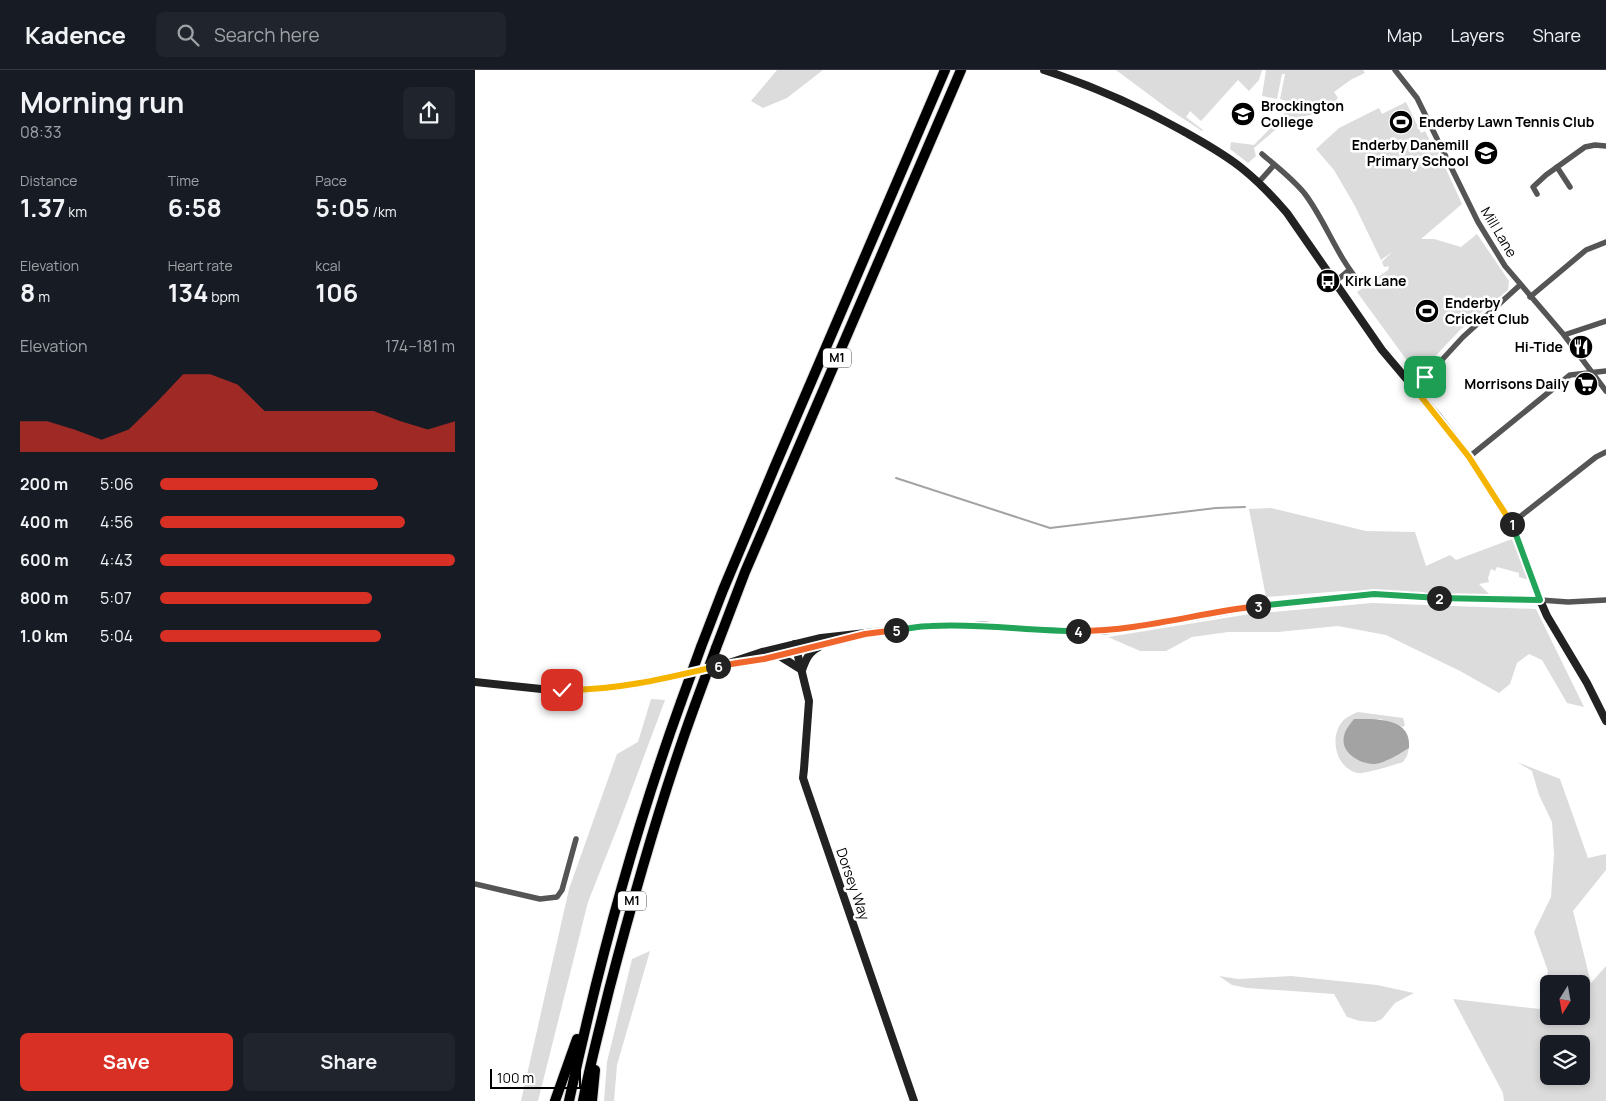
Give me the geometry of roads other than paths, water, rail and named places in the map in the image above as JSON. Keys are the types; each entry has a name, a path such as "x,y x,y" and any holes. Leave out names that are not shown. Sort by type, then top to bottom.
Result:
{"highway":[{"name":"M1","path":"569,1101 593,995 633,847 701,647 778,457 945,70"},
{"name":"M1","path":"583,1101 609,990 647,851 695,705 749,563 961,70"},
{"path":"592,1101 594,1073 609,990"},
{"path":"555,1101 593,995"}],"street":[{"path":"1044,70 1085,84 1152,114 1218,151 1244,170 1287,212 1382,350 1469,457 1512,523 1547,616 1587,682 1605,717"},
{"name":"Mill Lane","path":"1395,70 1417,98 1478,222 1505,266 1564,335 1606,391"},
{"path":"1537,194 1533,187 1585,147 1595,145 1606,146"},
{"path":"1262,154 1305,194 1349,270 1361,284"},
{"path":"1258,183 1274,165"},
{"path":"1557,167 1570,187"},
{"path":"1530,297 1586,250 1606,242"},
{"path":"1335,282 1349,270"},
{"path":"1415,389 1463,336 1520,285"},
{"path":"1564,335 1606,321"},
{"path":"1469,457 1570,375 1606,370"},
{"path":"1512,523 1596,457 1606,452"},
{"path":"475,682 551,690 597,689 637,684 726,664 778,655 821,638 929,626 1102,631 1244,608 1374,594 1478,600 1568,602 1606,600"},
{"path":"726,664 762,652 823,645 865,634"},
{"path":"778,655 802,670 812,651 823,645"},
{"name":"Dorsey Way","path":"796,647 810,708 803,778 914,1101"},
{"path":"475,884 540,899 557,897 562,890 576,839"}],"waterway":[{"path":"896,478 1050,528 1216,508 1245,507"}],"place":[{"name":"Brockington College","path":"1243,114"},
{"name":"Enderby Lawn Tennis Club","path":"1401,122"},
{"name":"Enderby Danemill Primary School","path":"1486,153"},
{"name":"Kirk Lane","path":"1328,281"},
{"name":"Enderby Cricket Club","path":"1427,311"},
{"name":"Hi-Tide","path":"1581,347"},
{"name":"Morrisons Daily","path":"1586,384"}]}
